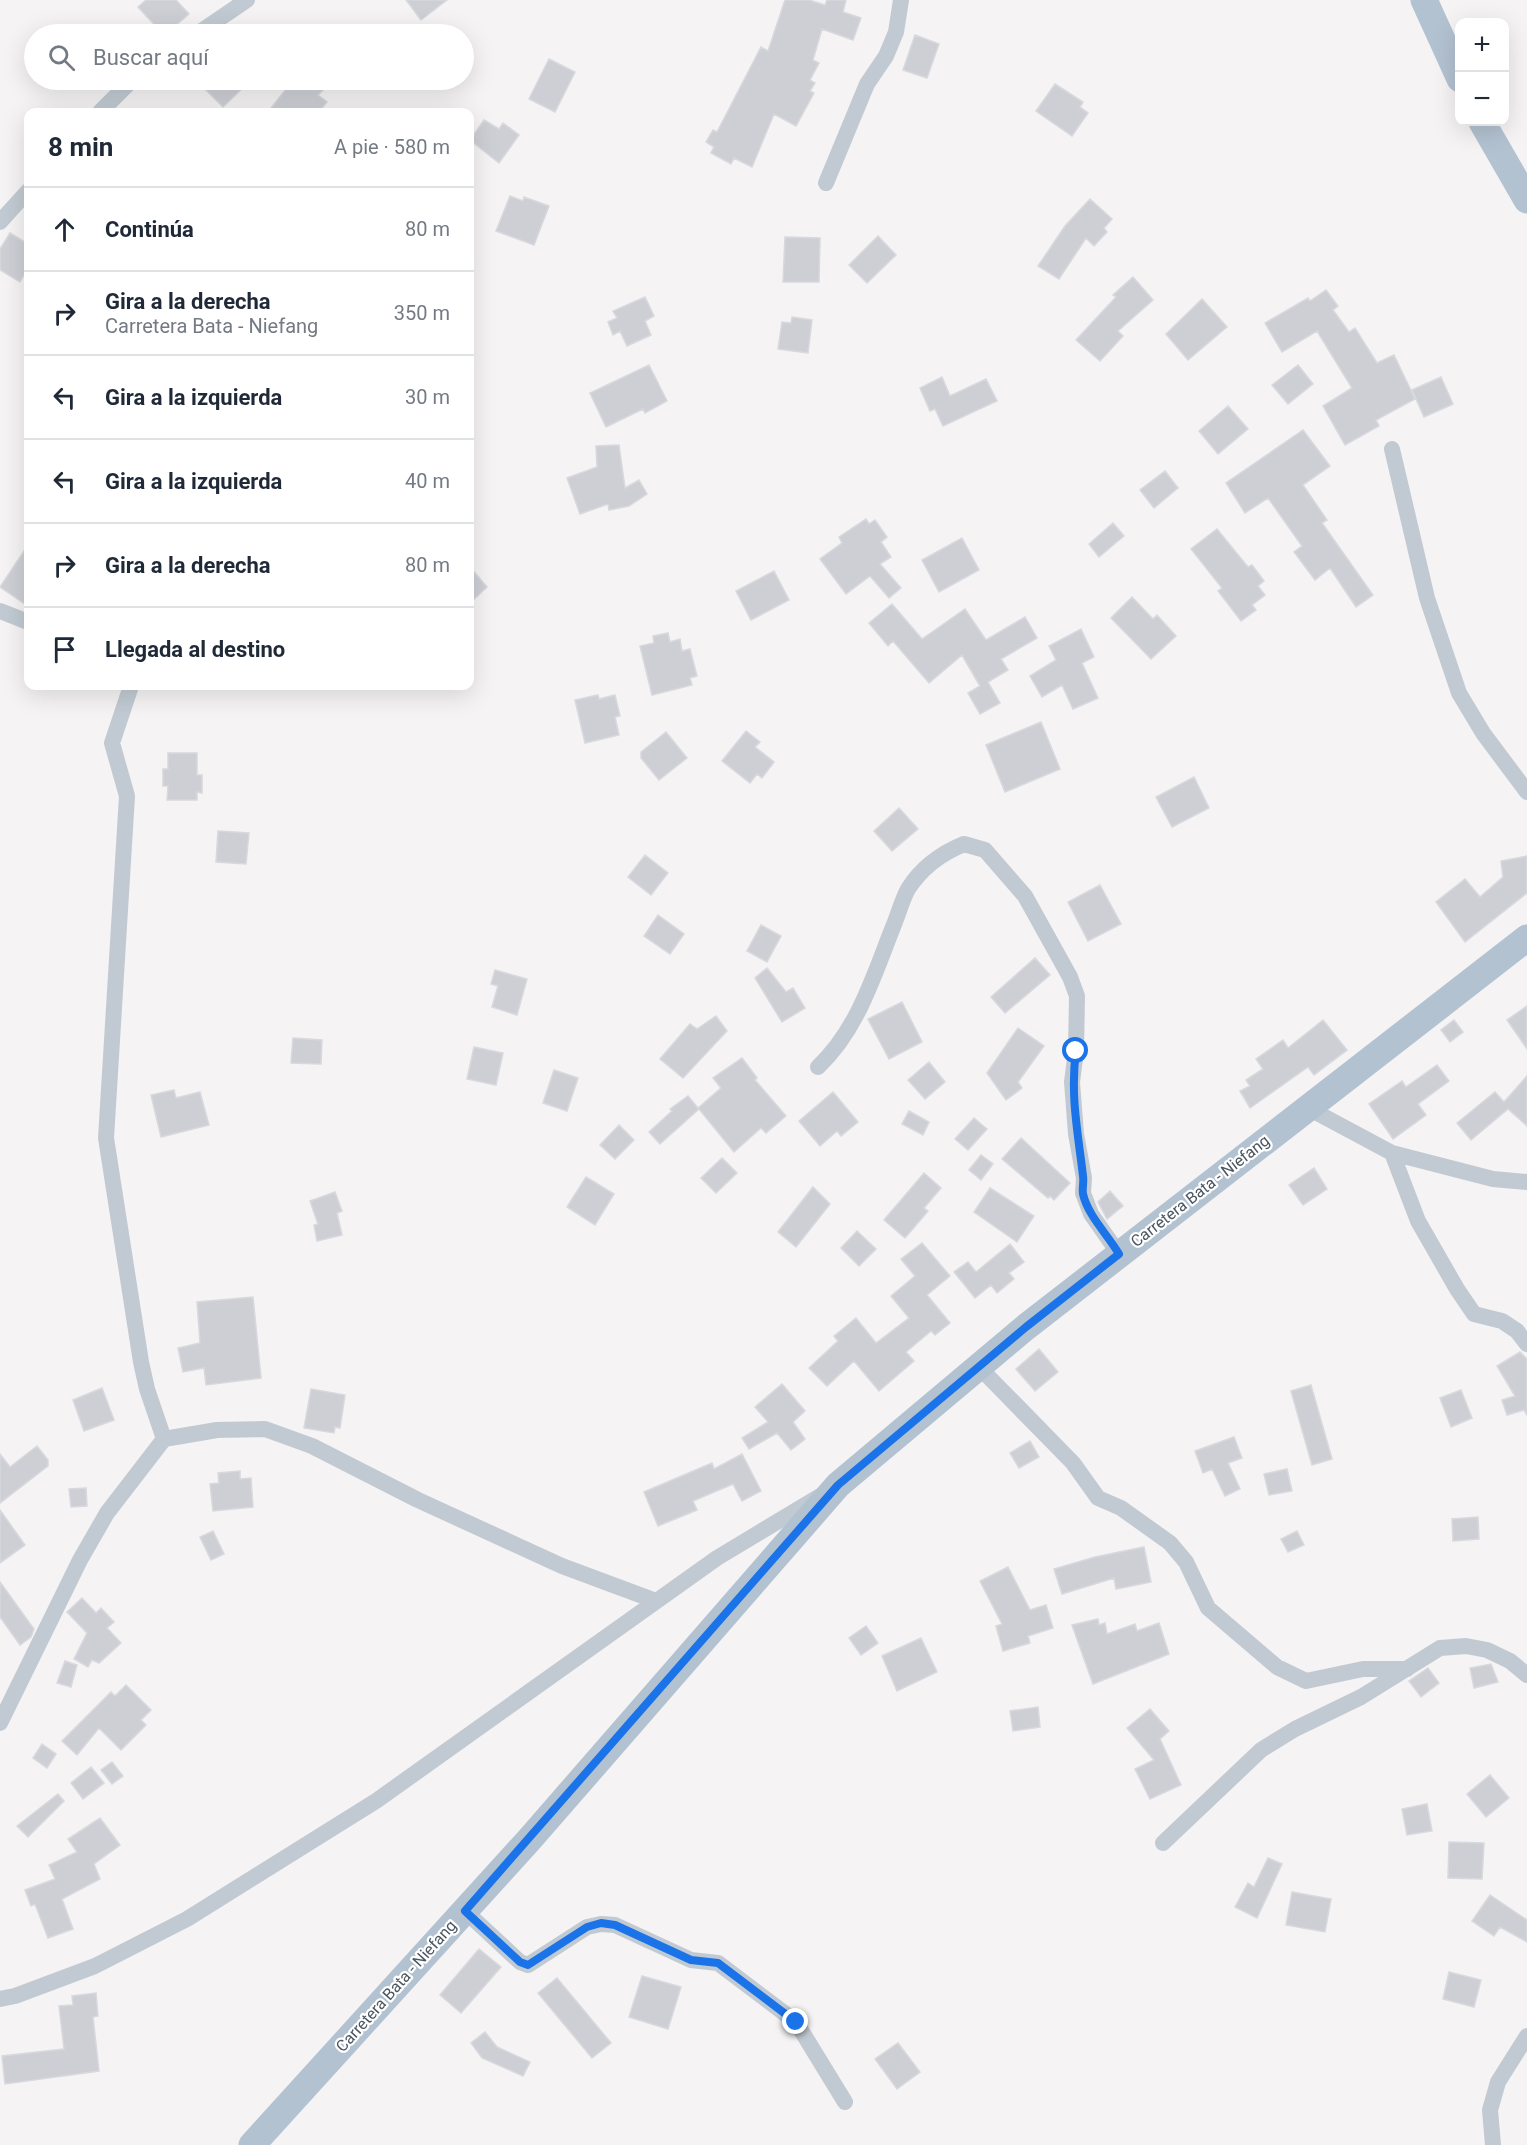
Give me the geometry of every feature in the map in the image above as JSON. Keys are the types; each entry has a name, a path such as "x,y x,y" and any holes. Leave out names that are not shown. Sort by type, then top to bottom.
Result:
{"main road":[{"path":"1424,0 1457,72"},
{"path":"1484,126 1527,200"},
{"name":"Carretera Bata - Niefang","path":"252,2145 465,1911 838,1485 1119,1254 1527,938"}],"street":[{"path":"212,24 247,0"},
{"path":"826,183 867,84 890,48 896,32 901,0"},
{"path":"104,108 122,90"},
{"path":"0,222 24,195"},
{"path":"1392,449 1427,598 1459,693 1483,733 1527,792"},
{"path":"0,611 24,620"},
{"path":"130,690 112,743 127,796 106,1138 141,1362 147,1389 164,1439"},
{"path":"818,1067 838,1048 851,1026 908,889 925,867 945,852 964,844 985,850 1025,896 1070,977 1077,996 1076,1051 1072,1082 1083,1193 1091,1214 1119,1254"},
{"path":"1308,1108 1392,1153 1493,1179 1527,1182"},
{"path":"1392,1153 1418,1221 1474,1314 1502,1321 1517,1331 1527,1344"},
{"path":"979,1367 1073,1463 1098,1498 1121,1508 1170,1543 1186,1562 1208,1608 1277,1667 1306,1682 1363,1669 1407,1669"},
{"path":"0,1723 81,1560 107,1513 164,1439 217,1430 265,1429 312,1446 418,1500 562,1566 656,1601"},
{"path":"0,1999 15,1996 95,1966 187,1919 376,1801 717,1558 838,1485"},
{"path":"1163,1843 1261,1750 1295,1729 1361,1697 1440,1648 1466,1646 1487,1650 1510,1661 1527,1675"},
{"path":"465,1911 520,1962 528,1965 587,1927 601,1923 615,1925 691,1960 718,1963 796,2022 845,2102"},
{"path":"1494,2145 1490,2110 1498,2082 1527,2037"}],"building":[{"path":"146,0 176,0 189,14 178,24 154,24 138,7"},
{"path":"406,0 447,0 421,20"},
{"path":"785,0 809,0 825,5 827,0 846,0 843,12 861,18 853,40 822,29 813,60 819,63 810,80 815,83 810,91 814,93 796,126 774,114 752,167 734,158 731,164 711,153 714,147 706,142 713,130 717,132 761,47 768,51"},
{"path":"915,35 939,44 927,78 903,70"},
{"path":"549,59 575,72 555,112 529,99"},
{"path":"1055,84 1083,102 1080,107 1088,113 1072,136 1036,111"},
{"path":"206,90 241,90 223,107"},
{"path":"285,90 323,90 318,95 327,102 322,108 271,108"},
{"path":"484,120 499,129 503,123 519,135 499,163 474,143 474,134"},
{"path":"510,196 523,201 524,197 549,206 534,245 496,231"},
{"path":"1090,199 1112,219 1104,228 1107,232 1094,246 1086,238 1059,279 1038,266 1065,226"},
{"path":"10,233 24,242 24,275 20,282 0,270 0,249"},
{"path":"878,236 896,255 867,283 849,265"},
{"path":"785,237 820,238 819,282 783,282"},
{"path":"1133,277 1153,300 1118,331 1123,336 1100,361 1076,340 1116,297 1113,295"},
{"path":"1326,290 1338,306 1333,310 1349,332 1355,328 1377,363 1394,355 1415,399 1376,420 1379,426 1345,445 1323,406 1352,388 1317,331 1282,352 1265,323 1308,298 1310,301"},
{"path":"645,297 654,316 645,321 651,335 627,346 620,331 613,335 608,322 617,318 613,311"},
{"path":"1202,299 1227,327 1188,360 1166,334"},
{"path":"792,317 812,320 808,353 778,349 782,322 791,323"},
{"path":"649,365 667,401 645,413 643,409 606,427 590,393"},
{"path":"1298,365 1313,384 1288,404 1272,385"},
{"path":"942,377 950,396 986,379 997,401 943,426 935,409 930,411 920,388"},
{"path":"1441,377 1453,404 1424,417 1412,390"},
{"path":"1228,406 1248,429 1218,454 1199,431"},
{"path":"1303,430 1330,466 1303,485 1327,520 1322,523 1373,595 1356,607 1330,568 1315,580 1294,552 1302,546 1268,498 1245,513 1226,483"},
{"path":"619,445 625,488 639,480 647,494 629,506 609,510 608,504 580,514 567,478 597,467 596,446"},
{"path":"1165,471 1178,488 1154,508 1140,490"},
{"path":"866,519 869,524 875,520 887,537 881,542 891,557 880,564 901,588 889,598 870,576 846,594 820,559 842,543 839,537"},
{"path":"1113,523 1124,536 1099,557 1089,544"},
{"path":"1217,529 1248,567 1252,565 1264,581 1258,586 1265,595 1252,605 1256,610 1241,621 1218,591 1222,588 1191,549"},
{"path":"962,538 979,570 939,592 922,560"},
{"path":"24,551 24,603 0,587"},
{"path":"774,571 789,600 751,620 736,591"},
{"path":"474,572 487,587 474,599"},
{"path":"1132,597 1153,619 1157,615 1176,636 1151,659 1111,618"},
{"path":"892,604 922,639 965,609 986,640 1025,617 1037,638 1001,659 1008,670 988,682 1000,703 980,714 968,693 980,686 962,655 929,683 893,641 888,646 869,623"},
{"path":"1081,629 1094,657 1082,663 1098,698 1073,709 1062,685 1042,697 1030,676 1056,660 1049,646"},
{"path":"668,633 670,642 680,639 682,651 690,649 697,676 690,678 692,685 652,695 640,646 654,643 653,636"},
{"path":"598,695 599,699 615,695 620,716 615,717 619,735 585,743 575,700"},
{"path":"1041,722 1060,769 1005,792 986,745"},
{"path":"746,731 760,742 755,747 774,762 762,778 757,774 750,783 722,761"},
{"path":"666,732 687,758 659,780 641,758 641,752"},
{"path":"168,753 197,753 197,775 202,775 202,793 197,792 197,800 167,800 168,786 163,786 163,769 168,769"},
{"path":"1194,777 1209,808 1172,827 1156,797"},
{"path":"899,808 918,829 892,851 874,831"},
{"path":"218,831 249,833 246,864 216,862"},
{"path":"645,855 668,873 651,895 628,877"},
{"path":"1527,856 1527,893 1465,942 1436,902 1465,879 1480,897 1503,877 1501,861"},
{"path":"1100,885 1121,924 1088,941 1068,902"},
{"path":"658,915 684,934 670,954 644,936"},
{"path":"761,925 781,936 767,962 747,951"},
{"path":"1035,958 1050,975 1005,1013 991,997"},
{"path":"767,968 786,992 793,988 805,1008 782,1022 755,978"},
{"path":"495,970 527,979 517,1015 492,1007 498,986 491,984"},
{"path":"902,1002 922,1042 889,1059 868,1019"},
{"path":"1527,1006 1527,1049 1507,1020"},
{"path":"716,1016 727,1031 683,1078 660,1059 690,1024 697,1029"},
{"path":"1323,1020 1347,1050 1314,1075 1308,1067 1250,1108 1240,1091 1250,1086 1246,1080 1263,1069 1256,1059 1283,1040 1288,1048"},
{"path":"1454,1020 1463,1032 1450,1042 1441,1030"},
{"path":"1018,1028 1044,1046 1018,1082 1022,1088 1006,1100 987,1073"},
{"path":"293,1038 322,1040 321,1064 291,1063"},
{"path":"474,1047 503,1053 496,1085 467,1079"},
{"path":"742,1058 757,1078 755,1080 786,1116 766,1133 761,1128 734,1152 699,1109 660,1144 649,1132 672,1111 670,1109 688,1096 698,1108 721,1088 713,1078"},
{"path":"929,1062 945,1082 925,1099 908,1080"},
{"path":"1437,1065 1449,1081 1418,1104 1426,1115 1393,1139 1369,1104 1402,1081 1406,1087"},
{"path":"554,1070 578,1078 567,1111 543,1103"},
{"path":"1527,1076 1527,1126 1508,1109 1471,1140 1457,1123 1495,1092 1504,1102"},
{"path":"174,1090 176,1098 200,1092 209,1125 161,1137 151,1095"},
{"path":"833,1092 858,1122 841,1136 837,1131 820,1146 799,1121"},
{"path":"909,1111 929,1122 923,1135 902,1124"},
{"path":"974,1118 987,1129 968,1150 955,1139"},
{"path":"619,1125 634,1140 615,1159 600,1145"},
{"path":"1021,1138 1070,1183 1054,1200 1050,1196 1048,1198 1002,1159"},
{"path":"981,1155 993,1164 981,1180 969,1170"},
{"path":"722,1158 737,1173 716,1193 701,1178"},
{"path":"1314,1168 1327,1189 1303,1205 1289,1185"},
{"path":"924,1173 941,1188 924,1208 928,1211 905,1238 884,1220"},
{"path":"586,1177 614,1194 595,1225 567,1207"},
{"path":"813,1187 830,1204 796,1247 778,1232"},
{"path":"990,1188 1034,1216 1017,1242 974,1212"},
{"path":"1110,1191 1123,1206 1107,1219 1098,1202"},
{"path":"335,1192 342,1211 337,1213 342,1235 317,1241 314,1225 318,1224 310,1201"},
{"path":"857,1231 876,1249 859,1266 841,1248"},
{"path":"922,1243 950,1276 927,1295 950,1323 935,1335 931,1331 906,1352 914,1361 879,1391 854,1361 827,1386 809,1368 838,1341 834,1336 856,1318 876,1343 909,1318 891,1296 915,1276 901,1259"},
{"path":"1010,1244 1024,1262 1009,1273 1014,1279 997,1293 991,1285 975,1298 954,1272 968,1262 976,1272"},
{"path":"253,1297 261,1378 206,1385 204,1368 183,1372 178,1348 200,1343 197,1302"},
{"path":"1039,1349 1058,1372 1035,1391 1016,1369"},
{"path":"1520,1352 1527,1359 1527,1415 1524,1410 1507,1415 1502,1400 1515,1396 1497,1366"},
{"path":"782,1384 805,1411 793,1422 805,1439 791,1450 777,1433 749,1449 742,1438 768,1422 755,1407"},
{"path":"1311,1385 1332,1459 1312,1465 1291,1391"},
{"path":"102,1388 114,1420 84,1431 73,1400"},
{"path":"311,1389 345,1395 340,1428 335,1427 334,1433 304,1428"},
{"path":"1461,1390 1472,1418 1451,1427 1440,1398"},
{"path":"1234,1437 1242,1458 1228,1463 1240,1489 1225,1496 1212,1469 1203,1473 1195,1451"},
{"path":"1030,1441 1039,1457 1019,1468 1010,1453"},
{"path":"37,1446 48,1460 48,1466 0,1503 0,1454 10,1467"},
{"path":"742,1454 761,1491 742,1501 733,1484 693,1501 697,1510 658,1526 644,1492 712,1463 714,1469"},
{"path":"1287,1469 1292,1491 1269,1495 1264,1474"},
{"path":"240,1471 240,1479 251,1478 253,1507 213,1511 210,1484 219,1483 218,1473"},
{"path":"86,1488 87,1506 71,1507 69,1489"},
{"path":"0,1510 25,1545 0,1563"},
{"path":"1478,1517 1479,1539 1453,1541 1452,1519"},
{"path":"213,1531 224,1554 211,1560 200,1537"},
{"path":"1297,1531 1304,1545 1288,1552 1281,1539"},
{"path":"1144,1547 1151,1582 1116,1589 1114,1578 1062,1594 1054,1569 1095,1557"},
{"path":"1008,1567 1030,1610 1046,1605 1053,1628 1028,1636 1030,1643 1003,1651 996,1626 1002,1624 980,1581"},
{"path":"0,1582 34,1629 31,1637 20,1645 0,1617"},
{"path":"82,1598 96,1613 101,1608 114,1622 107,1628 121,1643 99,1663 92,1660 88,1667 74,1659 87,1633 67,1612"},
{"path":"1098,1619 1099,1625 1105,1623 1107,1634 1135,1624 1137,1631 1159,1623 1169,1654 1093,1684 1072,1625"},
{"path":"866,1626 878,1643 861,1655 849,1638"},
{"path":"921,1638 937,1672 897,1691 882,1656"},
{"path":"65,1661 77,1665 71,1687 57,1683"},
{"path":"1491,1664 1498,1682 1474,1688 1470,1668"},
{"path":"1428,1668 1439,1683 1421,1697 1409,1681"},
{"path":"126,1685 151,1710 141,1720 146,1725 121,1750 99,1728 77,1755 62,1741 111,1692 115,1696"},
{"path":"1038,1707 1040,1727 1013,1731 1010,1711"},
{"path":"1150,1709 1169,1731 1160,1739 1181,1785 1150,1799 1135,1769 1154,1760 1127,1728"},
{"path":"42,1744 56,1754 47,1768 33,1758"},
{"path":"112,1762 123,1776 112,1784 101,1770"},
{"path":"91,1767 104,1783 83,1799 71,1783"},
{"path":"1490,1775 1509,1798 1486,1817 1467,1794"},
{"path":"58,1794 64,1801 28,1837 17,1826"},
{"path":"1427,1804 1432,1831 1407,1835 1402,1809"},
{"path":"100,1818 120,1845 94,1864 100,1879 62,1899 73,1929 48,1938 35,1904 31,1906 25,1890 55,1879 49,1865 77,1852 68,1839"},
{"path":"1449,1842 1484,1843 1482,1879 1448,1878"},
{"path":"1268,1858 1282,1864 1257,1918 1235,1907 1248,1883 1254,1887"},
{"path":"1292,1892 1331,1899 1325,1932 1286,1925"},
{"path":"1490,1895 1527,1920 1527,1942 1500,1927 1494,1936 1472,1921"},
{"path":"479,1949 501,1967 461,2013 440,1995"},
{"path":"1449,1972 1481,1980 1474,2007 1443,1999"},
{"path":"642,1976 681,1987 668,2029 629,2017"},
{"path":"557,1978 611,2043 592,2058 538,1993"},
{"path":"96,1993 98,2016 93,2017 99,2071 5,2084 2,2056 64,2049 59,2006 73,2005 72,1996"},
{"path":"485,2032 497,2047 530,2062 523,2076 482,2058 471,2043"},
{"path":"898,2043 920,2072 897,2089 875,2059"}],"route":[{"path":"796,2022 771,2000 718,1963 691,1960 615,1925 601,1923 587,1927 536,1962 528,1965 520,1962 465,1911 795,1537 838,1485 1026,1327 1119,1254 1104,1229 1091,1214 1083,1193 1072,1082 1076,1051"}]}
